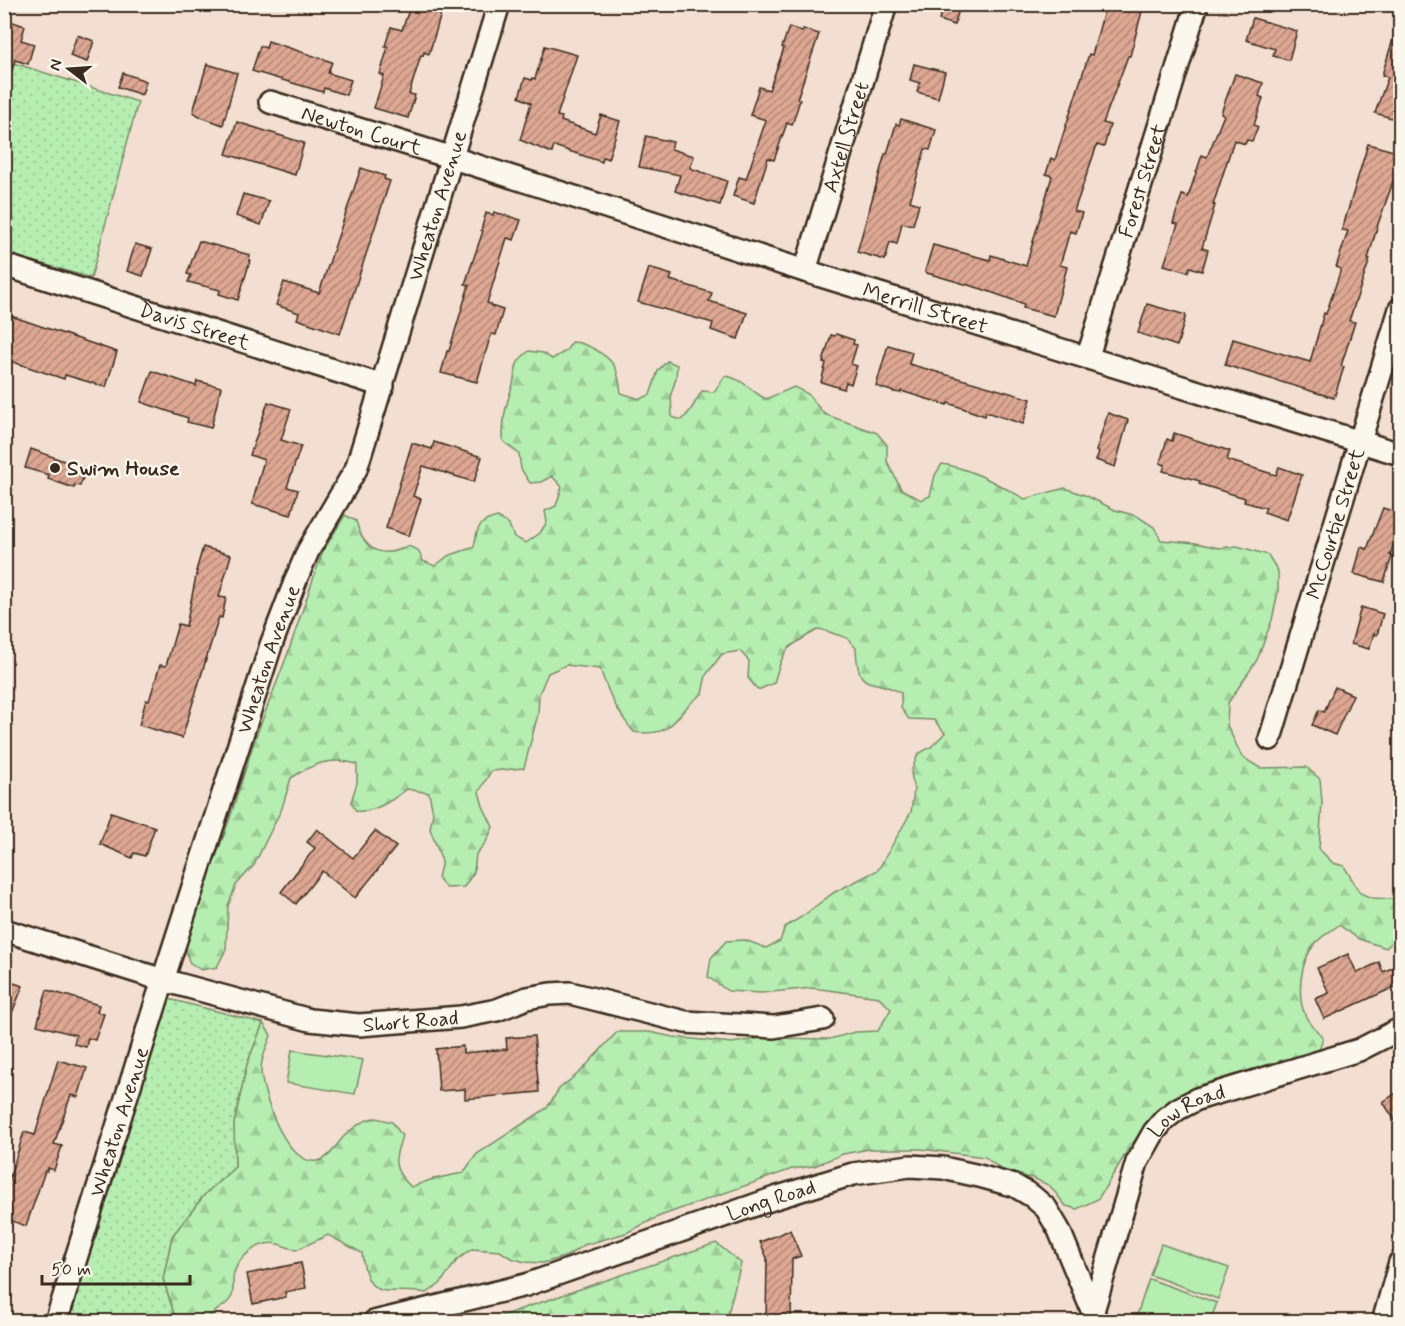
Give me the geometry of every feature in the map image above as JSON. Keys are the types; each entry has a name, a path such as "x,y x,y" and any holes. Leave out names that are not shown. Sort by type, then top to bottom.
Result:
{"street":[{"name":"Wheaton Avenue","path":"56,1322 268,656 309,551 356,469 499,4"},
{"name":"Axtell Street","path":"805,270 886,4"},
{"name":"Forest Street","path":"1088,356 1197,4"},
{"name":"Newton Court","path":"270,102 453,158"},
{"name":"Merrill Street","path":"453,158 805,270 1401,454"},
{"name":"Davis Street","path":"4,266 383,386"},
{"name":"McCourtie Street","path":"1270,739 1401,309"},
{"name":"Short Road","path":"4,930 163,980 310,1020 358,1025 461,1017 497,1010 527,998 570,993 685,1022 774,1027 823,1019"},
{"name":"Low Road","path":"1095,1316 1137,1162 1154,1132 1165,1119 1197,1099 1359,1050 1401,1029"},
{"name":"Long Road","path":"374,1322 526,1285 775,1198 853,1174 910,1166 943,1168 979,1176 1015,1186 1032,1196 1046,1208 1059,1230 1095,1316"},
{"path":"1383,1322 1401,1262"}],"green space":[{"path":"4,60 138,102 91,278 5,253"},
{"path":"572,342 584,344 603,355 616,369 621,393 640,399 650,395 658,371 667,361 677,365 671,394 672,417 682,420 702,391 714,392 725,376 742,382 766,399 794,387 808,394 824,414 877,433 887,445 887,461 901,489 921,500 930,496 935,475 942,464 975,473 1025,499 1065,488 1115,510 1137,516 1154,527 1161,540 1196,543 1219,548 1237,546 1268,555 1278,571 1278,592 1272,620 1257,660 1228,703 1227,725 1242,757 1260,768 1306,767 1320,779 1322,802 1319,849 1333,863 1344,866 1360,893 1372,898 1392,899 1400,905 1398,934 1386,948 1359,939 1339,925 1319,939 1305,961 1300,990 1306,1017 1323,1038 1319,1050 1307,1058 1165,1108 1154,1114 1128,1150 1098,1199 1077,1209 1066,1206 1050,1186 1033,1178 1014,1176 985,1157 921,1149 869,1149 843,1154 814,1166 792,1169 660,1216 626,1233 584,1245 567,1256 543,1263 525,1262 511,1258 500,1251 472,1249 457,1260 440,1284 427,1293 382,1290 375,1287 369,1281 362,1253 328,1235 296,1250 278,1244 264,1244 245,1255 240,1261 233,1276 232,1296 226,1304 206,1321 180,1321 174,1314 163,1279 172,1236 205,1194 235,1167 234,1123 247,1064 263,1023 271,1035 261,1070 266,1096 279,1129 298,1155 309,1161 324,1159 347,1134 365,1121 374,1118 392,1122 402,1136 396,1158 397,1169 411,1187 433,1179 463,1173 477,1154 547,1108 559,1089 581,1071 617,1032 649,1032 673,1037 732,1043 762,1038 830,1039 855,1032 878,1031 891,1009 879,997 813,988 761,993 728,991 708,977 711,958 726,941 745,940 766,948 780,941 785,927 833,893 878,870 911,812 914,791 911,772 918,754 931,747 945,733 934,720 909,719 901,708 901,693 863,679 857,663 856,648 847,638 820,629 787,650 774,683 758,690 748,678 749,661 740,651 722,654 706,675 702,694 667,728 648,733 634,732 622,717 600,669 566,665 548,673 539,694 538,714 524,768 491,771 479,792 493,827 486,842 476,854 474,872 464,887 446,888 438,878 442,861 430,829 433,813 429,793 407,789 377,808 356,811 351,802 357,783 357,764 330,761 307,769 291,778 282,808 254,865 236,885 228,906 226,949 217,967 201,970 189,962 186,949 189,931 230,818 255,739 288,653 322,553 345,515 356,521 359,531 374,550 389,552 408,546 418,550 423,561 435,566 448,556 474,547 480,526 491,519 498,517 509,525 514,537 526,543 540,533 547,522 545,511 556,506 562,487 552,476 541,482 530,483 521,469 519,454 503,441 505,412 516,366 520,359 529,351 543,353 552,359 566,351"},
{"path":"169,999 263,1023 247,1064 234,1123 235,1167 205,1194 172,1236 163,1279 174,1314 180,1321 72,1321 71,1315"},
{"path":"292,1050 363,1060 355,1094 286,1083"},
{"path":"716,1243 741,1263 726,1321 486,1321"},
{"path":"1161,1244 1229,1268 1218,1299 1150,1275"},
{"path":"1149,1279 1217,1303 1210,1321 1157,1321 1137,1315"}],"building":[{"path":"411,4 444,4 429,54 424,52 423,56 421,55 409,94 415,95 408,118 374,108 384,76 380,74 391,27 402,30"},
{"path":"944,4 961,4 954,25 939,20"},
{"path":"1106,4 1144,4 1130,56 1128,56 1103,123 1110,125 1104,147 1097,145 1074,211 1082,213 1076,233 1070,231 1060,265 1067,267 1054,316 1023,308 1024,304 982,289 927,273 925,271 933,245 990,260 991,255 1026,266 1052,176 1046,174 1051,158 1055,160 1089,54 1092,55"},
{"path":"1253,18 1297,31 1289,60 1273,56 1275,49 1246,40"},
{"path":"4,19 25,26 21,40 34,44 28,64 15,60 9,81 4,80"},
{"path":"1397,26 1401,27 1401,121 1375,113 1388,77 1382,75"},
{"path":"789,27 802,32 803,29 819,34 797,99 800,100 792,125 787,123 774,160 768,158 754,203 733,196 739,177 746,179 766,120 750,115 759,87 769,90"},
{"path":"77,35 94,41 87,62 70,56"},
{"path":"268,41 332,62 328,73 351,80 346,95 324,88 323,92 252,71 260,46 266,48"},
{"path":"545,46 577,55 557,116 562,117 561,121 595,133 601,115 620,121 608,159 603,157 602,162 554,146 552,153 520,140 531,103 519,97 525,78 535,79"},
{"path":"207,64 237,73 223,125 193,112"},
{"path":"914,64 945,72 938,98 917,92 920,83 910,80"},
{"path":"123,73 146,81 142,95 118,87"},
{"path":"1235,74 1263,83 1259,96 1263,98 1254,125 1258,127 1252,141 1247,140 1245,144 1234,140 1202,248 1208,250 1202,271 1190,267 1188,272 1164,265 1178,224 1173,223 1182,195 1188,197 1202,155 1207,157 1224,115 1221,113"},
{"path":"901,119 936,130 930,150 925,149 910,201 919,204 913,225 902,223 897,244 890,242 885,260 857,252 885,154 887,154 896,124 899,125"},
{"path":"237,122 304,143 295,175 226,154"},
{"path":"646,136 673,142 671,149 694,156 690,168 727,181 720,205 675,191 680,175 639,167"},
{"path":"1368,144 1401,153 1401,169 1398,168 1378,224 1368,259 1370,259 1349,321 1355,322 1334,398 1225,365 1233,339 1310,362 1324,313 1326,314 1341,269 1336,267 1348,231 1342,230"},
{"path":"361,168 385,176 384,179 390,181 340,334 297,319 299,313 276,305 284,282 319,293"},
{"path":"243,194 269,201 261,225 236,216"},
{"path":"494,212 521,220 514,240 507,238 487,303 503,310 496,335 491,334 477,382 441,373 469,285 465,284 483,231 481,230 486,213 493,215"},
{"path":"199,241 250,255 238,300 219,294 220,290 188,282 191,275 187,274"},
{"path":"135,244 152,249 143,276 127,271"},
{"path":"649,268 672,275 670,280 712,293 709,301 747,313 738,339 711,330 713,323 638,302"},
{"path":"1147,304 1186,315 1177,346 1138,333"},
{"path":"11,316 117,352 106,387 65,375 64,379 4,359 4,339"},
{"path":"836,334 854,340 853,344 857,345 851,364 857,366 851,384 846,382 844,389 821,382 826,363 823,362 831,335"},
{"path":"888,345 912,352 909,364 1031,399 1023,424 986,412 985,416 948,403 947,405 876,386"},
{"path":"152,371 196,386 197,381 221,387 211,428 187,422 188,418 141,402"},
{"path":"268,402 291,409 281,440 301,446 287,487 298,490 291,515 252,504 264,460 250,455"},
{"path":"1108,413 1128,420 1115,467 1096,460 1099,452 1096,451"},
{"path":"1174,433 1230,451 1227,460 1276,475 1279,467 1302,475 1287,520 1264,512 1266,508 1244,502 1245,498 1199,484 1200,481 1163,471 1165,465 1160,463 1167,439 1172,441"},
{"path":"434,442 482,457 474,482 423,466 413,496 421,499 409,536 386,528 412,443 432,449"},
{"name":"Swim House","path":"31,449 86,469 80,486 75,485 74,488 48,479 49,475 25,468"},
{"path":"1383,508 1401,514 1401,522 1384,582 1354,574 1361,547 1367,549"},
{"path":"203,547 231,555 219,597 226,598 222,618 219,617 182,738 139,725 160,665 166,666 178,624 186,626"},
{"path":"1361,607 1383,614 1377,635 1374,634 1369,649 1351,644"},
{"path":"1335,687 1353,695 1335,735 1312,725 1319,710 1324,712"},
{"path":"111,812 155,827 145,856 134,853 132,858 100,844"},
{"path":"317,829 353,858 375,831 396,847 355,898 322,871 296,904 281,892 315,848 307,842"},
{"path":"1348,954 1357,973 1379,962 1383,972 1394,967 1401,984 1324,1019 1315,999 1329,993 1317,968"},
{"path":"4,980 23,986 5,1030 4,1030"},
{"path":"47,990 99,1005 97,1012 104,1014 95,1040 88,1038 86,1047 74,1044 76,1035 37,1025"},
{"path":"534,1036 539,1092 465,1099 465,1089 439,1091 436,1049 463,1046 463,1053 507,1049 506,1038"},
{"path":"58,1060 87,1068 78,1097 71,1095 54,1144 62,1146 54,1170 48,1168 45,1171 26,1226 4,1218 4,1178 9,1180 24,1132 35,1135"},
{"path":"1401,1090 1401,1130 1383,1102"},
{"path":"790,1230 801,1256 792,1259 791,1322 766,1322 767,1258 760,1242"},
{"path":"301,1263 306,1288 285,1292 286,1297 253,1304 247,1274"}],"place":[{"name":"Swim House","path":"55,468"}]}
